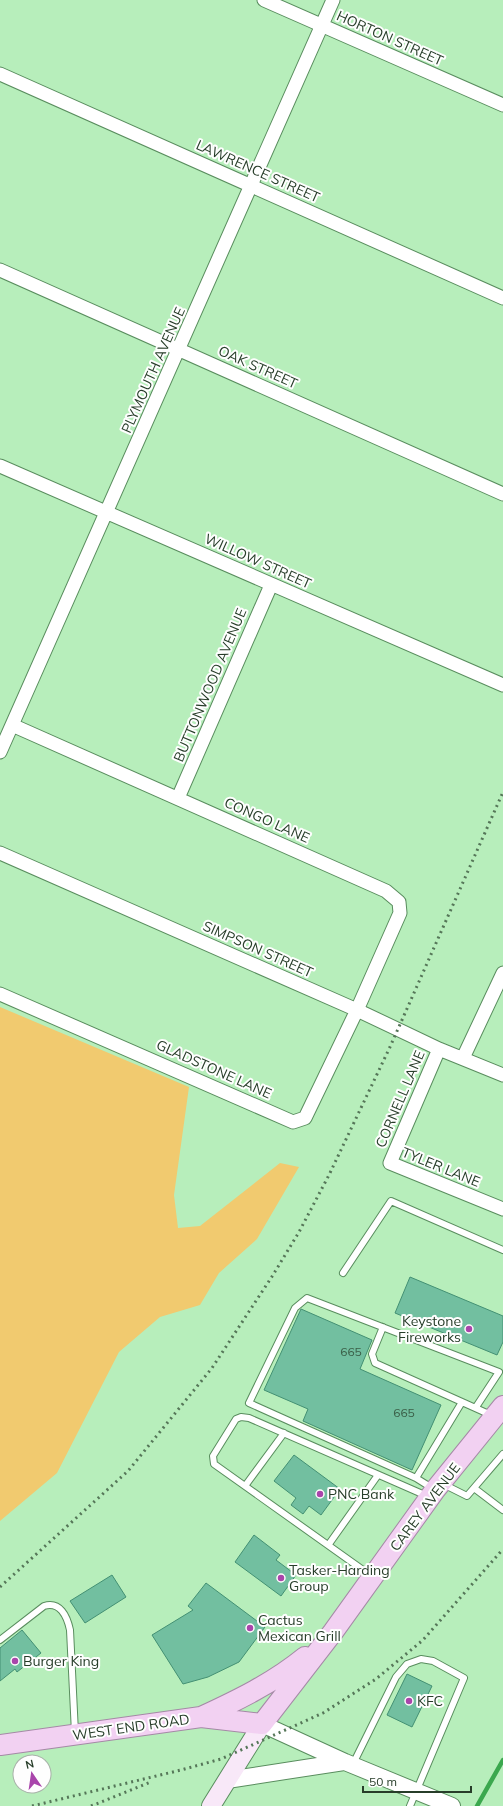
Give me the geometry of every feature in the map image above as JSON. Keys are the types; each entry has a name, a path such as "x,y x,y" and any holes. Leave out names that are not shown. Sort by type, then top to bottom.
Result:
{"main road":[{"name":"CAREY AVENUE","path":"262,1724 334,1632 435,1490 499,1412"},
{"path":"201,1717 246,1696 286,1672 334,1632"},
{"name":"WEST END ROAD","path":"0,1745 201,1717 262,1724"},
{"path":"211,1806 262,1724"}],"street":[{"name":"HORTON STREET","path":"264,0 503,106"},
{"name":"PLYMOUTH AVENUE","path":"0,752 105,512 180,350 333,0"},
{"name":"LAWRENCE STREET","path":"0,74 503,298"},
{"name":"OAK STREET","path":"0,270 503,494"},
{"name":"WILLOW STREET","path":"0,466 503,685"},
{"name":"BUTTONWOOD AVENUE","path":"178,798 271,584"},
{"name":"CONGO LANE","path":"12,725 386,891 399,902 400,913 357,1010"},
{"name":"SIMPSON STREET","path":"0,853 357,1010 439,1049 503,1075"},
{"path":"463,1058 503,973"},
{"name":"GLADSTONE LANE","path":"0,994 293,1122 305,1118 357,1010"},
{"name":"CORNELL LANE","path":"390,1163 439,1049"},
{"name":"TYLER LANE","path":"390,1163 503,1209"},
{"path":"262,1724 348,1764 445,1803"},
{"path":"227,1780 348,1764"}],"lane":[{"path":"343,1273 391,1201 503,1250"},
{"path":"435,1490 416,1478 249,1403 295,1308 306,1298 499,1372 476,1407"},
{"path":"383,1327 372,1354 375,1363 462,1402 499,1412"},
{"path":"416,1478 462,1402"},
{"path":"373,1577 329,1544 282,1513 214,1464 213,1456 236,1419 241,1417 249,1418 378,1475 435,1490 468,1496 503,1454"},
{"path":"245,1486 284,1433"},
{"path":"329,1544 378,1475"},
{"path":"474,1488 503,1510"},
{"path":"0,1640 44,1606 57,1606 68,1620 72,1662 75,1734"},
{"path":"348,1764 396,1677 407,1664 421,1659 433,1661 464,1678 410,1806"}],"shaded area":[{"path":"0,1007 189,1087 174,1195 178,1228 200,1226 280,1163 299,1167 257,1239 219,1273 200,1305 160,1317 119,1352 57,1473 0,1521"}],"building":[{"name":"Keystone Fireworks","path":"410,1277 503,1316 503,1342 497,1355 395,1313"},
{"path":"301,1309 372,1340 360,1369 441,1405 412,1470 303,1421 308,1409 264,1390"},
{"path":"294,1455 340,1489 321,1515 309,1506 303,1514 291,1505 296,1498 274,1481"},
{"path":"254,1535 280,1555 276,1560 296,1575 281,1596 235,1562"},
{"path":"112,1575 126,1597 85,1623 70,1601"},
{"path":"206,1583 265,1627 239,1662 208,1677 183,1684 152,1635 193,1610 188,1606"},
{"name":"Burger King","path":"22,1630 41,1653 17,1672 15,1669 0,1681 0,1648"},
{"name":"KFC","path":"407,1674 432,1686 412,1727 387,1715"}],"waterway":[{"path":"477,1806 503,1760"}],"railway":[{"path":"0,1587 128,1471 212,1368 273,1275 299,1232 329,1175 390,1047 503,792"},
{"path":"32,1806 221,1759 323,1713 376,1679 423,1640 503,1549"},
{"path":"91,1806 151,1782"}],"place":[{"name":"Keystone Fireworks","path":"469,1329"},
{"name":"PNC Bank","path":"320,1494"},
{"name":"Tasker-Harding Group","path":"281,1578"},
{"name":"Cactus Mexican Grill","path":"250,1628"},
{"name":"Burger King","path":"15,1661"},
{"name":"KFC","path":"409,1701"}]}
